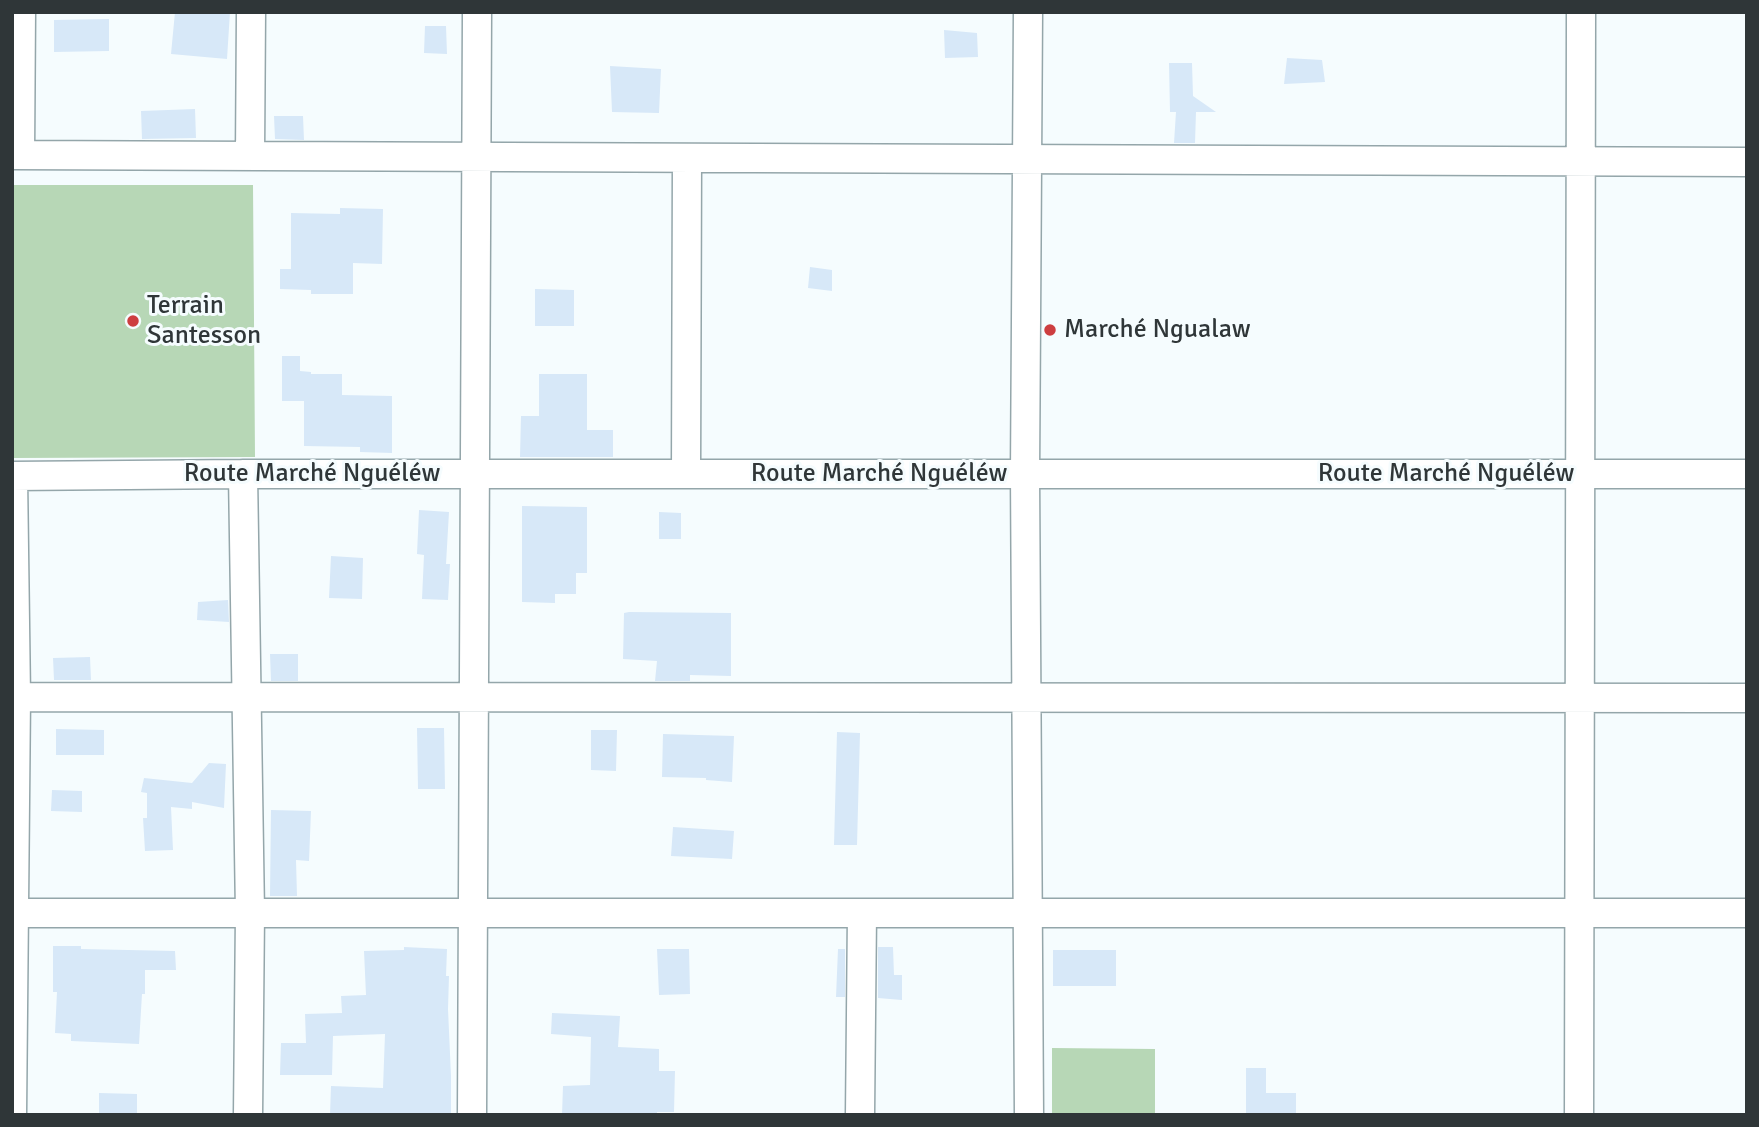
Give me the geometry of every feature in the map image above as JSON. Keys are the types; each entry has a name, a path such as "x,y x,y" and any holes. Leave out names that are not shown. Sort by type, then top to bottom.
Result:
{"street":[{"path":"21,12 16,155 1747,162"},
{"path":"250,155 251,12"},
{"path":"472,1115 477,12"},
{"path":"1028,12 1025,474 1029,1115"},
{"path":"1579,1115 1581,12"},
{"path":"686,474 687,158"},
{"path":"243,474 250,913 248,1115"},
{"name":"Route Marché Nguéléw","path":"13,476 1747,474"},
{"path":"12,1115 13,476"},
{"path":"14,697 1747,698"},
{"path":"13,913 1747,913"},
{"path":"860,1115 862,913"}],"green space":[{"name":"Terrain Santesson","path":"12,185 253,185 255,457 12,458"},
{"path":"1052,1048 1155,1049 1155,1115 1052,1115"}],"building":[{"path":"175,12 230,12 227,59 171,54"},
{"path":"109,19 109,51 54,52 54,20"},
{"path":"425,26 446,26 447,54 424,53"},
{"path":"944,30 977,33 978,57 945,58"},
{"path":"1287,58 1322,60 1325,82 1284,84"},
{"path":"1169,63 1192,63 1193,96 1216,112 1196,112 1195,143 1174,143 1176,112 1170,112"},
{"path":"610,66 661,69 659,113 612,112"},
{"path":"195,109 196,138 142,139 141,111"},
{"path":"274,116 303,116 304,140 275,139"},
{"path":"340,208 383,209 382,264 353,263 353,294 311,294 311,290 280,289 280,269 291,269 291,213 340,214"},
{"path":"810,267 832,270 832,291 808,288"},
{"path":"535,289 574,290 574,326 535,326"},
{"path":"282,356 300,356 300,371 311,374 342,374 342,395 392,396 392,453 360,452 360,447 304,446 304,401 282,401"},
{"path":"539,374 587,374 587,430 613,430 613,457 520,457 521,416 539,416"},
{"path":"522,506 587,507 587,573 576,573 576,594 555,594 555,603 522,602"},
{"path":"419,510 449,512 446,564 450,564 448,600 422,599 424,555 417,554"},
{"path":"659,512 681,513 681,539 659,539"},
{"path":"331,556 363,558 362,599 329,598"},
{"path":"228,600 229,622 197,620 198,602"},
{"path":"624,613 731,613 731,676 690,675 690,681 655,681 657,661 623,659"},
{"path":"270,654 298,654 298,681 271,681"},
{"path":"90,657 91,680 54,680 53,658"},
{"path":"417,728 444,728 445,789 418,789"},
{"path":"56,729 104,730 104,755 56,755"},
{"path":"591,730 617,730 616,771 591,770"},
{"path":"837,732 860,733 857,845 834,845"},
{"path":"663,734 734,736 732,782 706,778 662,777"},
{"path":"209,763 226,764 224,808 192,802 192,809 171,807 173,850 145,851 143,818 147,818 147,793 141,792 144,778 192,783"},
{"path":"52,790 82,791 82,812 51,811"},
{"path":"271,810 311,811 309,861 296,860 297,896 270,896"},
{"path":"673,827 734,831 732,859 671,856"},
{"path":"53,946 175,951 176,970 145,970 139,1044 71,1041 71,1034 55,1033 57,992 53,992"},
{"path":"404,947 447,949 451,1115 330,1115 331,1086 383,1088 385,1034 333,1036 332,1075 280,1075 281,1043 306,1043 305,1014 342,1013 341,996 366,995 364,951 404,950"},
{"path":"878,947 893,947 894,975 902,975 902,1000 878,998"},
{"path":"657,949 689,949 690,994 659,995"},
{"path":"838,949 845,949 845,997 836,997"},
{"path":"1053,950 1116,950 1116,986 1053,986"},
{"path":"552,1013 620,1016 618,1047 659,1049 659,1071 675,1071 674,1112 657,1112 657,1115 562,1115 563,1086 590,1085 591,1037 551,1034"},
{"path":"1246,1068 1266,1068 1266,1093 1296,1093 1296,1115 1246,1115"},
{"path":"99,1093 137,1094 137,1115 99,1115"}],"place":[{"name":"Terrain Santesson","path":"133,321"},
{"name":"Marché Ngualaw","path":"1050,330"}]}
